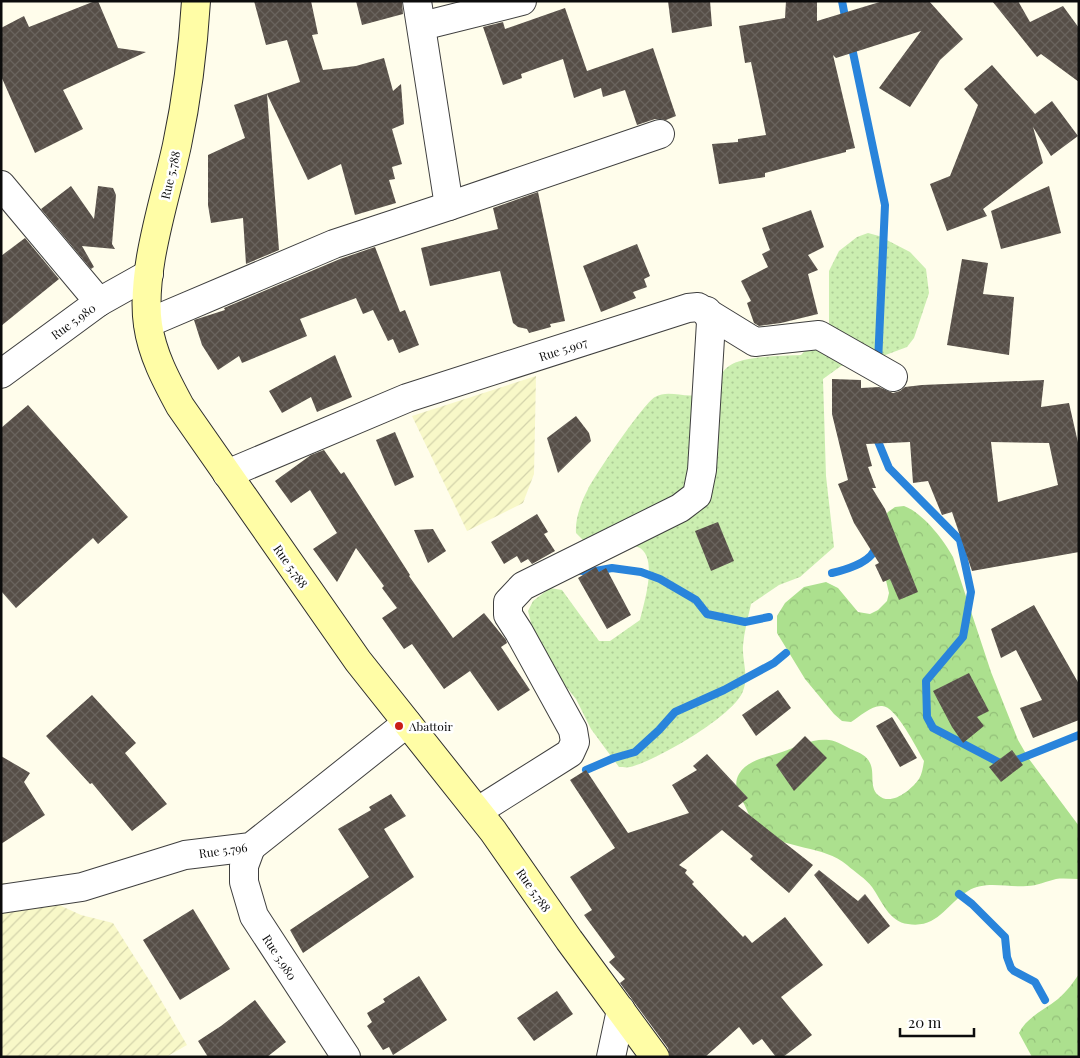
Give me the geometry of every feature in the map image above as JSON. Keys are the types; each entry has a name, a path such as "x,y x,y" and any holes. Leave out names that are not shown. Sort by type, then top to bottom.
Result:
{"street":[{"name":"Rue 5.788","path":"196,1 193,46 178,143 149,274 148,323 155,354 165,378 180,406 352,653 493,830 568,940 655,1057"},
{"path":"449,206 419,14 522,1"},
{"path":"148,323 334,244 660,134"},
{"path":"1,185 99,302"},
{"name":"Rue 5.980","path":"1,374 99,302 149,274"},
{"name":"Rue 5.907","path":"227,474 407,398 688,308 698,306 707,310"},
{"path":"707,310 755,342 819,335 893,377"},
{"path":"478,811 570,753 575,742 573,730 508,615 508,602 523,586 680,508 697,495 702,470 711,322 707,310"},
{"name":"Rue 5.796","path":"1,899 82,887 185,855 250,847 407,723"},
{"name":"Rue 5.980","path":"250,847 244,866 244,882 254,916 346,1057"},
{"path":"611,1057 620,1010"}],"green space":[{"path":"868,233 879,236 910,252 926,269 929,293 914,338 907,347 864,363 841,366 823,379 826,476 834,547 800,577 779,585 751,604 743,646 745,685 737,701 711,724 675,747 642,763 629,767 619,767 591,729 576,699 539,653 528,611 533,601 550,588 562,590 599,641 610,641 640,620 647,592 648,560 644,552 634,546 591,548 576,533 576,522 585,494 631,425 655,397 666,394 694,395 705,392 729,366 744,360 801,355 829,327 829,271 839,251 857,237"},
{"path":"536,376 534,474 523,503 467,531 412,416"},
{"path":"904,506 918,514 932,527 953,557 991,672 1018,740 1029,759 1079,826 1079,879 1056,879 1031,886 989,885 975,888 961,896 935,919 918,925 901,922 891,915 870,884 837,858 775,839 764,833 752,820 736,785 739,774 752,762 817,740 838,743 867,758 871,767 875,792 883,798 889,799 900,796 919,779 924,761 900,720 888,708 878,706 851,722 842,721 805,679 777,633 777,616 785,603 804,587 826,582 838,588 858,612 870,614 878,610 887,601 889,593 879,551 883,519 895,507"},
{"path":"1,883 11,883 81,915 113,923 187,1045 166,1057 1,1057"},
{"path":"1079,974 1079,1057 1032,1057 1019,1033 1022,1027 1061,996"}],"building":[{"path":"98,1 118,48 146,52 63,90 83,129 35,153 1,76 1,28 24,16 29,27"},
{"path":"254,1 311,1 318,34 312,35 323,70 356,66 384,58 393,91 401,84 404,124 392,129 402,164 392,167 395,179 389,180 396,203 355,215 341,164 308,180 267,94 279,250 246,264 243,218 211,223 208,205 208,155 245,138 234,105 300,82 287,40 266,45"},
{"path":"356,1 402,1 403,14 362,25"},
{"path":"668,1 710,1 712,26 672,33"},
{"path":"786,1 817,1 817,21 883,1 929,1 963,39 940,60 910,107 879,88 921,31 836,58 833,55 855,148 765,173 765,177 719,184 712,144 738,142 738,139 766,135 751,62 745,63 739,26 785,18"},
{"path":"992,1 1018,1 1030,22 1063,6 1079,28 1079,82 1041,54 1037,57"},
{"path":"565,8 587,71 653,48 676,116 666,120 655,119 637,125 625,90 603,97 601,88 574,98 563,59 521,74 522,78 503,85 483,27 503,22 505,29"},
{"path":"992,65 1035,114 1052,101 1078,136 1051,156 1033,127 1043,163 983,209 987,216 947,231 930,184 950,176 978,105 964,89"},
{"path":"71,186 94,219 98,186 113,188 116,195 112,244 115,249 82,246 94,267 91,269 41,209"},
{"path":"1049,186 1061,233 1001,249 991,211"},
{"path":"538,192 565,321 550,324 551,327 529,333 527,329 518,327 513,323 500,271 430,286 421,248 498,229 493,208"},
{"path":"811,210 824,247 808,255 818,270 808,274 818,314 759,326 754,323 747,303 751,301 741,281 768,267 762,254 770,250 762,228"},
{"path":"25,238 59,279 1,326 1,256"},
{"path":"637,244 650,276 644,279 647,287 633,292 636,298 601,312 583,266"},
{"path":"375,247 400,312 405,310 419,345 399,353 393,339 388,341 373,310 363,314 356,298 300,319 307,336 242,363 239,356 218,370 202,345 194,320 225,310 224,308 340,259"},
{"path":"962,259 988,263 983,294 1014,297 1009,355 947,345"},
{"path":"335,355 352,397 317,412 311,397 282,413 269,391"},
{"path":"832,379 861,380 861,388 879,387 893,393 905,387 922,385 1044,380 1041,407 1069,403 1079,447 1079,552 972,571 952,512 942,515 928,481 913,483 910,442 866,444 872,466 868,467 876,488 872,488 885,509 918,592 899,600 890,579 883,582 875,565 879,563 854,523 838,484 848,480 832,414","holes":["991,442 1049,443 1058,485 998,502"]},
{"path":"28,405 128,517 98,544 93,538 16,608 1,591 1,428"},
{"path":"576,416 589,433 591,441 558,473 547,438"},
{"path":"395,432 414,477 395,486 376,440"},
{"path":"324,450 341,474 344,472 409,576 453,638 484,613 506,640 507,643 501,647 530,690 498,711 470,671 444,689 412,644 404,649 382,618 397,608 382,588 384,586 356,548 337,582 313,549 337,533 310,490 291,503 275,481 311,455"},
{"path":"537,514 548,532 544,534 555,551 532,564 528,559 521,563 517,556 504,564 491,542"},
{"path":"718,522 734,561 711,571 695,531"},
{"path":"433,529 446,551 428,563 414,530"},
{"path":"596,567 599,572 606,568 631,615 607,629 578,578"},
{"path":"1034,605 1079,684 1079,720 1033,738 1020,708 1042,700 1016,650 1001,658 991,629"},
{"path":"969,673 989,711 977,717 984,726 963,743 952,727 933,691"},
{"path":"778,690 791,708 756,736 742,715"},
{"path":"92,695 136,743 125,753 167,804 132,831 92,783 90,784 46,736"},
{"path":"892,717 917,758 900,767 876,726"},
{"path":"805,736 827,758 794,791 776,765"},
{"path":"1012,750 1023,765 1001,782 989,767"},
{"path":"707,754 748,798 738,806 813,865 789,893 750,859 753,856 722,830 679,865 687,870 685,873 694,882 692,884 743,937 745,935 752,943 785,917 823,965 781,997 812,1035 783,1057 776,1057 762,1039 753,1045 739,1027 705,1057 670,1057 668,1048 620,983 625,979 609,962 615,957 584,915 592,910 570,877 615,848 570,780 586,770 628,833 689,813 672,785 697,770 693,766"},
{"path":"1,756 30,773 24,782 45,815 1,844"},
{"path":"391,794 406,816 384,829 414,877 303,953 290,930 369,877 338,829 371,810 369,807"},
{"path":"819,870 858,901 865,894 890,926 868,944 814,875"},
{"path":"193,909 230,969 180,1000 143,940"},
{"path":"419,976 447,1020 393,1055 389,1047 383,1050 367,1026 372,1022 367,1013 385,1002 383,999"},
{"path":"557,991 573,1014 534,1041 517,1018"},
{"path":"255,1000 286,1042 267,1057 208,1057 198,1041"}],"waterway":[{"path":"842,1 846,22"},
{"path":"851,43 885,205 878,363"},
{"path":"875,434 889,468 960,540 971,592 963,637 926,681 927,717 933,728 1004,765 1079,735"},
{"path":"832,573 862,562 874,551"},
{"path":"576,570 590,572 612,568 641,572 660,579 696,600 707,614 745,622 769,617"},
{"path":"586,770 614,758 635,752 675,712 724,690 774,663 786,653"},
{"path":"959,894 972,904 1005,937 1007,957 1011,968 1035,982 1045,1000"}],"place":[{"name":"Abattoir","path":"399,726"}]}
